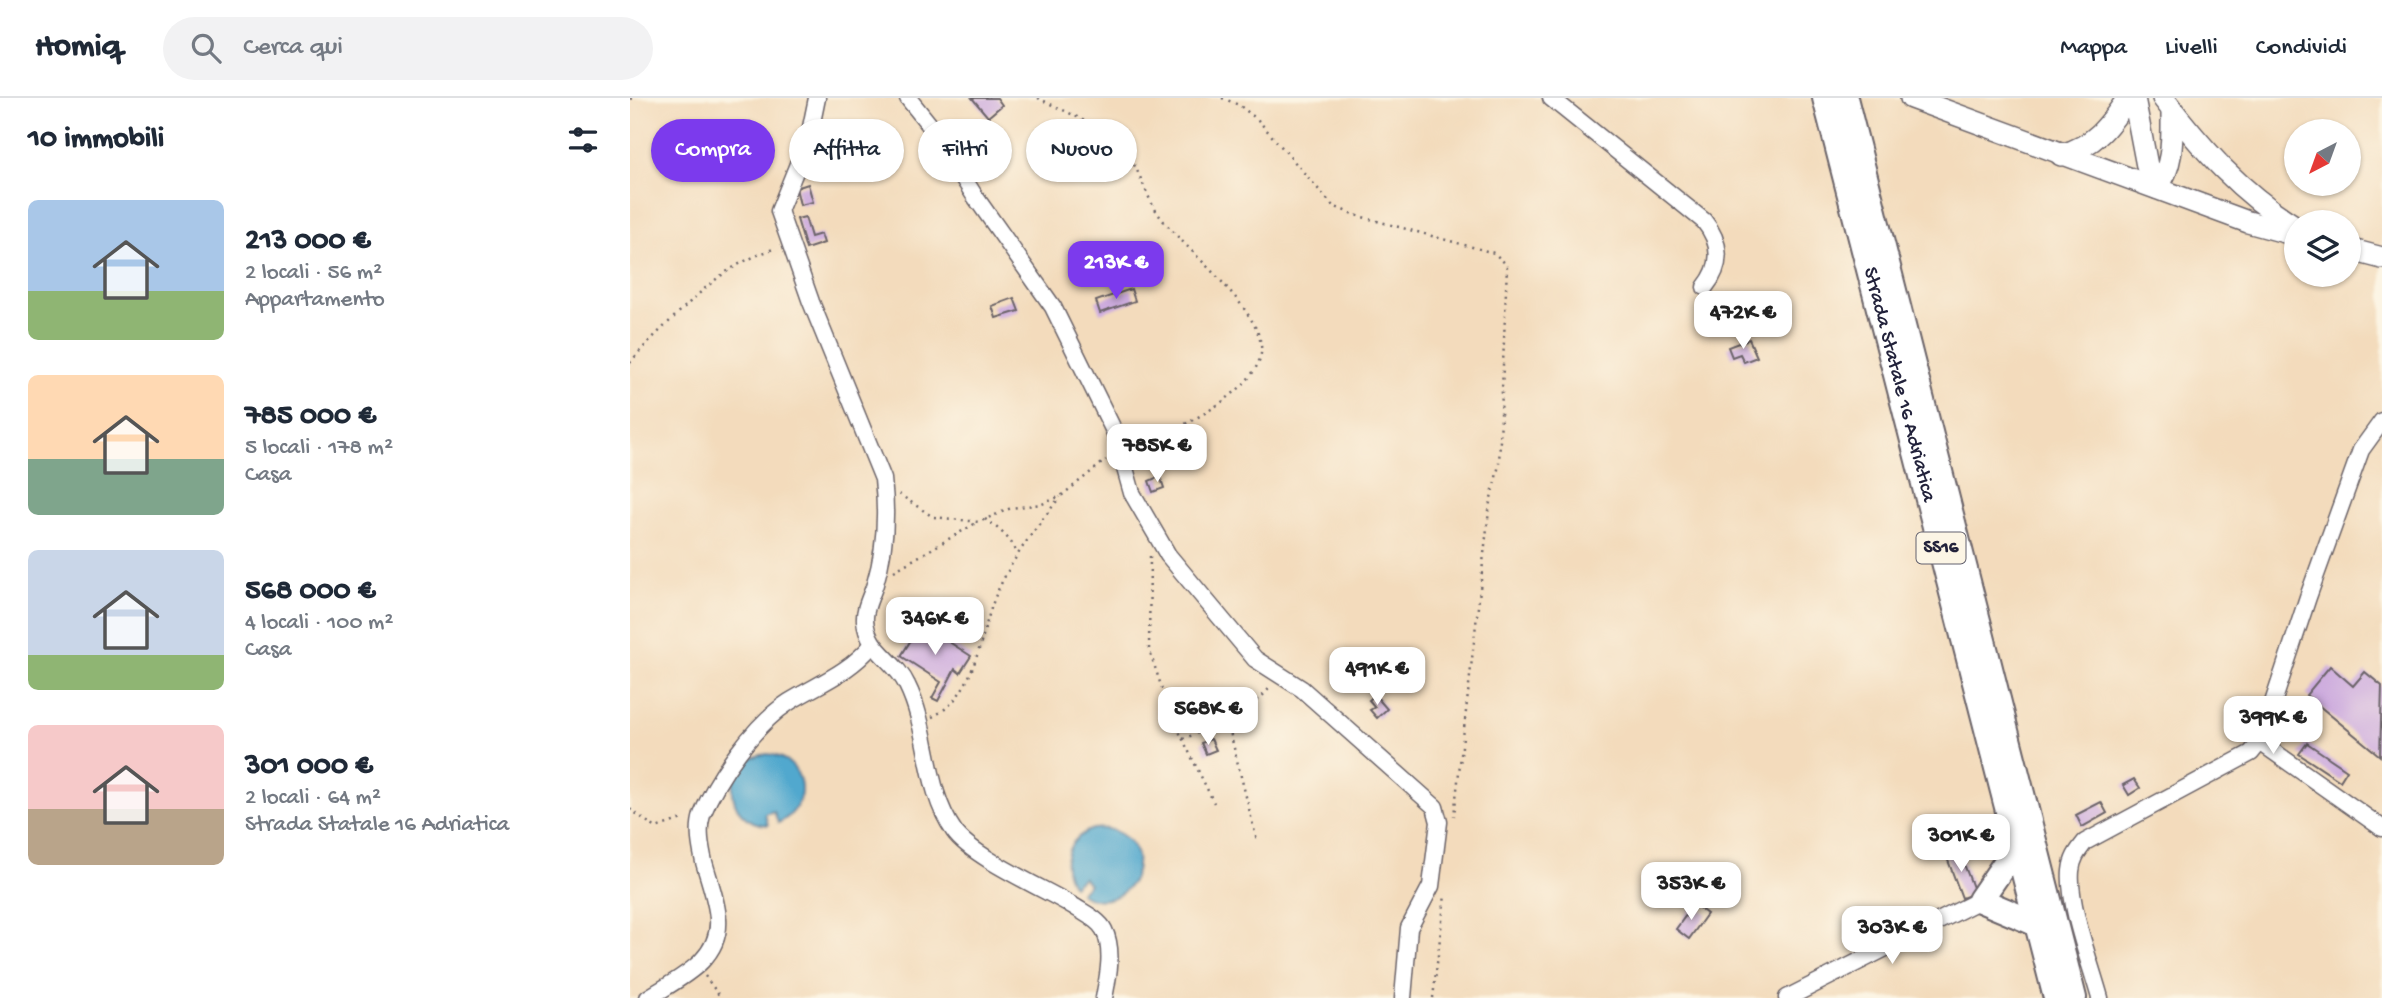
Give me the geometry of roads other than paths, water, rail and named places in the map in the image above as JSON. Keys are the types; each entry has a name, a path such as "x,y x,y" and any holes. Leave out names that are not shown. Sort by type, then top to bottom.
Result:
{"highway":[{"name":"Strada Statale 16 Adriatica","path":"1825,98 2056,998"},
{"name":"Strada Statale 16 Adriatica","path":"1845,98 2074,998"},
{"path":"2017,846 1980,900 2037,925"}],"main road":[{"path":"1911,98 2061,155 2248,222 2284,232"},
{"path":"2061,155 2091,144 2108,128 2128,98"},
{"path":"2134,98 2147,166 2157,188"},
{"path":"2157,188 2167,173 2172,153 2167,104"},
{"path":"2167,104 2218,167 2265,208 2284,220"},
{"path":"2361,252 2382,258"}],"street":[{"path":"817,98 809,137 779,211 789,243 883,479 886,502 884,529 875,585 864,617 872,645 906,681 920,723 930,775 954,832 991,860 1059,898 1103,928 1109,946 1104,998"},
{"path":"908,98 932,128 974,195 1053,307 1098,396 1132,493 1168,555 1240,644 1302,689 1435,807 1439,822 1431,886 1409,928 1404,998"},
{"path":"1551,98 1704,221 1715,235 1718,255 1712,279 1705,287"},
{"path":"2100,998 2076,906 2070,872 2074,856 2085,842 2251,753 2260,742 2361,450 2382,421"},
{"path":"648,998 703,962 712,948 719,920 700,843 701,818 716,787 762,722 789,702 852,667 872,645"},
{"path":"2260,742 2382,828"},
{"path":"1787,998 1980,900"}],"water":[{"path":"768,754 791,765 801,784 797,806 789,816 778,823 774,811 765,814 768,825 753,821 742,813 735,802 733,790 735,777 742,766 753,758"},
{"path":"1093,829 1108,829 1120,834 1130,842 1137,855 1134,878 1128,887 1121,894 1102,900 1080,893 1089,884 1083,877 1073,886 1066,869 1068,852 1072,845 1077,838"}]}
